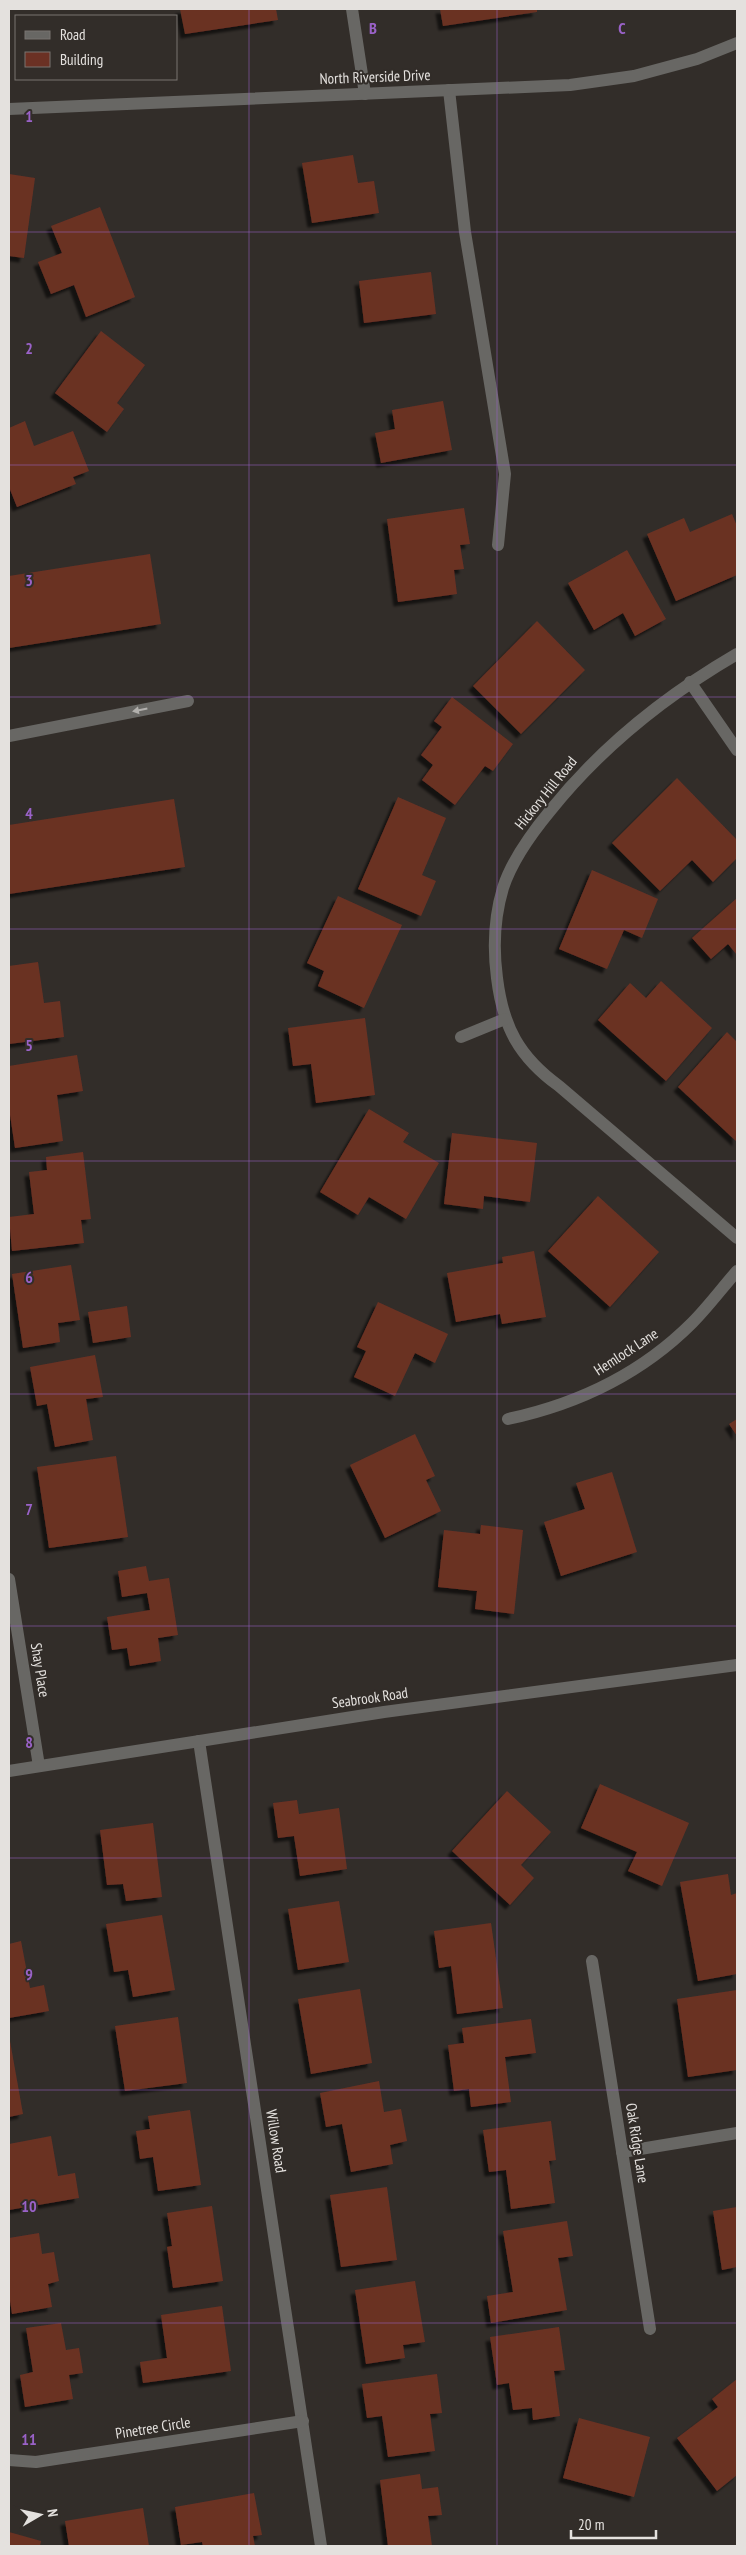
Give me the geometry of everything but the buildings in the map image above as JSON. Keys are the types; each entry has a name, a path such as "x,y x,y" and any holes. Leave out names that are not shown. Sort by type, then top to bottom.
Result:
{"street":[{"path":"352,9 365,94"},
{"name":"North Riverside Drive","path":"9,109 570,85 634,76 697,59 737,43"},
{"path":"449,90 465,232 506,474 498,545"},
{"name":"Hickory Hill Road","path":"737,654 690,682 623,733 574,780 532,833 510,869 503,890 494,932 494,954 505,1019 514,1040 541,1073 737,1238"},
{"path":"690,682 737,750"},
{"path":"9,736 188,701"},
{"path":"461,1037 505,1019"},
{"name":"Hemlock Lane","path":"508,1419 576,1400 618,1380 657,1354 692,1323 737,1271"},
{"name":"Shay Place","path":"9,1580 39,1766"},
{"name":"Seabrook Road","path":"9,1771 394,1711 737,1665"},
{"name":"Willow Road","path":"199,1741 321,2546"},
{"name":"Oak Ridge Lane","path":"592,1961 650,2330"},
{"path":"622,2152 737,2133"},
{"name":"Pinetree Circle","path":"9,2460 36,2462 303,2421"}]}
